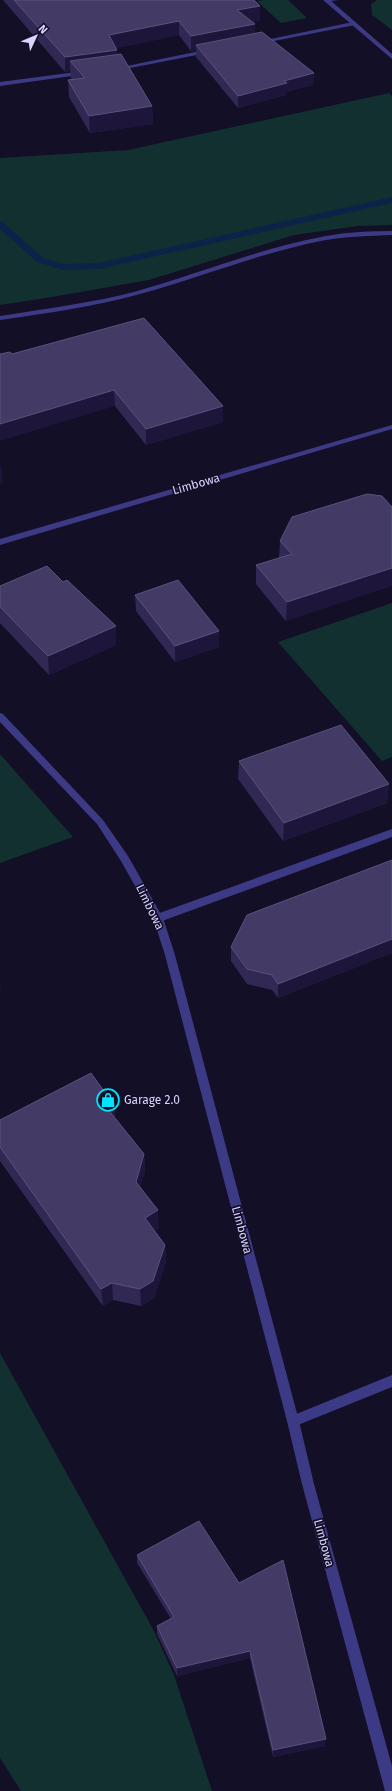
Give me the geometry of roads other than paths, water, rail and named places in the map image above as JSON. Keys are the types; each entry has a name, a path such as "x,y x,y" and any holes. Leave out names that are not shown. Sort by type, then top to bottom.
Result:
{"street":[{"path":"327,1 335,0"},
{"path":"327,1 392,57"},
{"path":"252,43 353,24"},
{"path":"109,69 214,50"},
{"path":"0,84 94,72"},
{"path":"0,318 75,306 136,293 273,251 340,236 374,232 392,233"},
{"name":"Limbowa","path":"0,542 392,427"},
{"name":"Limbowa","path":"0,716 100,822 125,859 158,918 170,955 293,1421 308,1484 392,1791"},
{"path":"158,918 392,833"},
{"path":"293,1421 392,1381"}],"waterway":[{"path":"0,224 40,260 63,267 99,266 392,200"}],"place":[{"name":"Garage 2.0","path":"108,1100"}]}
